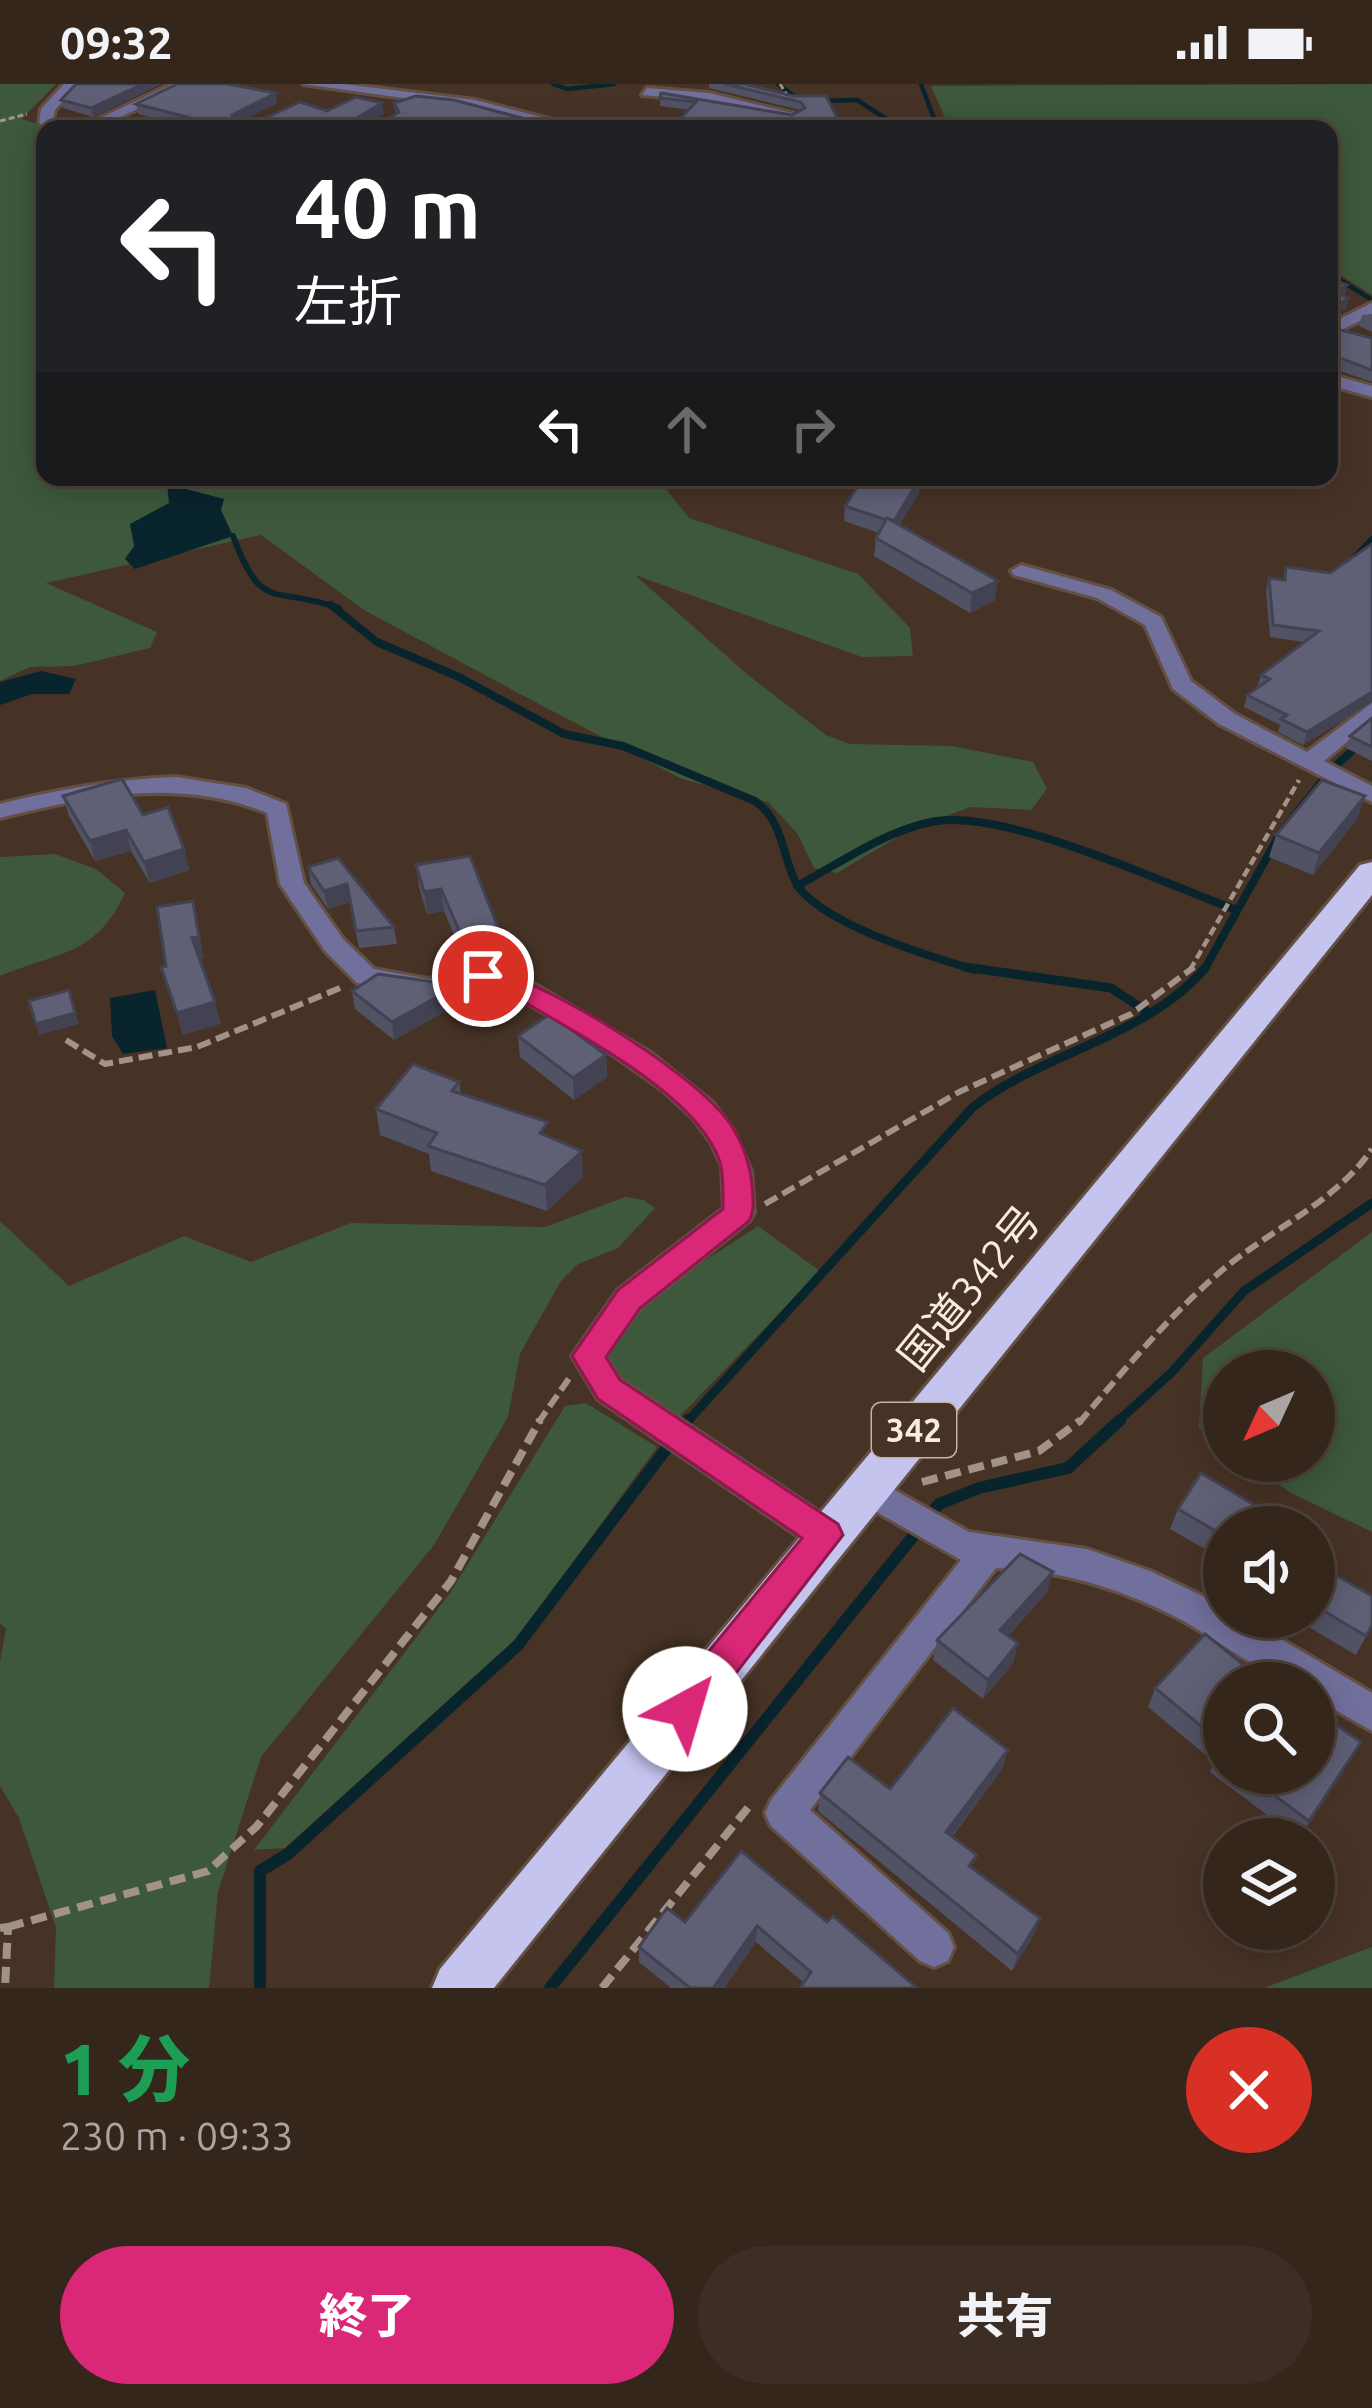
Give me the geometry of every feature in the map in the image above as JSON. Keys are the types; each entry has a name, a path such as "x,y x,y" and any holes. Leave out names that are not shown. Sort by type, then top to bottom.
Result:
{"highway":[{"name":"国道342号","path":"459,1988 825,1535 872,1491 1372,873"}],"street":[{"path":"46,120 48,109 71,84"},
{"path":"104,120 183,84"},
{"path":"308,91 328,88 475,104 543,120"},
{"path":"647,92 710,97 793,115"},
{"path":"1338,325 1372,308"},
{"path":"1338,330 1353,335"},
{"path":"1338,382 1372,392"},
{"path":"1021,571 1104,594 1154,621 1181,684 1227,719 1372,795"},
{"path":"1309,762 1372,710"},
{"path":"0,811 142,783 256,797 278,809 292,884 334,945 365,977 428,988 483,976 513,982 678,1087 717,1126 736,1165 739,1213 629,1299 588,1356 609,1389 825,1535"},
{"path":"872,1491 961,1544 988,1552 1031,1550 1143,1585 1372,1713"},
{"path":"934,1947 784,1814 988,1552"}],"path":[{"path":"739,1213 768,1202 959,1092 1132,1014 1195,967 1309,762"},
{"path":"66,1040 105,1064 197,1047 365,977"},
{"path":"872,1491 1039,1450 1073,1430 1145,1345 1221,1270 1355,1174 1372,1149"},
{"path":"5,1988 4,1928 208,1871 257,1826 451,1581 553,1396 588,1356"}],"green space":[{"path":"0,84 56,84 22,119 36,124 36,486 655,486 667,490 689,518 858,574 910,628 913,656 862,657 635,575 748,675 826,735 850,744 952,746 1033,762 1047,789 1031,810 971,807 913,828 837,873 814,868 797,833 768,802 682,779 520,694 364,610 261,535 46,583 157,632 150,648 74,666 30,667 0,681"},
{"path":"1372,84 1372,295 1338,274 1338,120 946,120 931,86"},
{"path":"55,854 96,869 125,893 114,914 88,941 0,976 0,857"},
{"path":"625,1197 644,1200 655,1208 618,1248 578,1264 561,1281 520,1354 508,1417 434,1545 261,1757 218,1892 209,1988 54,1988 56,1928 19,1818 0,1786 0,1662 6,1628 0,1624 0,1221 69,1286 184,1236 251,1262 351,1223 545,1227"},
{"path":"758,1226 820,1271 680,1416 634,1395 617,1379 604,1356 635,1306"},
{"path":"1372,1232 1372,1532 1335,1514 1335,1506 1318,1506 1275,1482 1335,1482 1335,1350 1214,1350"},
{"path":"1203,1358 1203,1431 1199,1428"},
{"path":"586,1403 657,1447 519,1636 285,1848 254,1850 450,1593 565,1406"},
{"path":"1372,1947 1372,1988 1264,1988"}],"water":[{"path":"167,486 224,499 221,510 233,536 135,569 125,559 134,546 130,524 169,503"},
{"path":"41,671 76,679 69,694 32,694 0,705 0,682"},
{"path":"155,990 167,1048 123,1054 112,1036 110,998"}],"building":[{"path":"76,84 143,84 91,108 61,100"},
{"path":"177,84 227,84 276,93 232,115 233,120 193,120 136,104"},
{"path":"725,84 793,96 826,96 838,119 679,120 696,102 660,98 661,93 792,115 805,108 801,102"},
{"path":"416,96 454,100 529,120 386,120 399,112 394,103"},
{"path":"356,97 382,103 357,118 365,120 261,120 300,102 327,111"},
{"path":"1338,329 1372,338 1372,370 1338,357"},
{"path":"858,486 915,486 894,521 845,506"},
{"path":"887,518 998,581 972,593 876,538"},
{"path":"1372,544 1372,692 1307,732 1281,719 1287,715 1247,695 1270,679 1261,675 1319,631 1273,625 1269,578 1285,580 1286,567 1330,573"},
{"path":"1372,718 1372,747 1350,736"},
{"path":"122,779 143,815 168,807 184,849 144,862 126,830 90,841 63,796"},
{"path":"1322,780 1365,796 1319,853 1276,835"},
{"path":"470,856 500,933 464,942 441,889 424,892 416,865"},
{"path":"338,858 394,927 356,931 347,884 324,891 308,867"},
{"path":"193,901 199,937 192,938 215,1002 177,1013 161,967 166,966 157,907"},
{"path":"378,974 434,982 446,992 392,1022 352,991"},
{"path":"69,990 75,1013 36,1024 29,1001"},
{"path":"550,1014 606,1055 573,1078 518,1036"},
{"path":"413,1064 459,1082 452,1091 548,1122 540,1133 582,1151 545,1185 428,1146 437,1133 376,1109"},
{"path":"1201,1473 1203,1482 1216,1482 1256,1506 1203,1506 1203,1524 1178,1509"},
{"path":"1020,1554 1053,1572 1000,1630 1018,1643 988,1680 937,1640"},
{"path":"1335,1575 1372,1596 1372,1625 1366,1636 1335,1618"},
{"path":"1203,1636 1240,1662 1203,1662 1203,1728 1155,1688"},
{"path":"953,1708 1008,1750 946,1832 977,1855 969,1866 1040,1918 1018,1954 820,1793 848,1757 890,1789"},
{"path":"1335,1724 1361,1742 1335,1782"},
{"path":"1272,1794 1327,1794 1311,1818"},
{"path":"741,1851 827,1922 833,1916 917,1988 800,1988 811,1972 757,1926 713,1988 690,1988 639,1947 667,1908 685,1922"}],"waterway":[{"path":"553,84 567,89 614,84"},
{"path":"778,84 799,100"},
{"path":"921,84 935,120"},
{"path":"818,101 857,100 888,120"},
{"path":"1338,279 1372,300"},
{"path":"233,536 243,561 262,587 333,606"},
{"path":"1351,561 1372,539"},
{"path":"333,606 339,608"},
{"path":"333,606 377,642 459,677 564,734 623,746 755,801 776,827 798,885"},
{"path":"1205,968 1280,834 1331,770 1372,733"},
{"path":"798,885 896,833 931,822 962,820 1040,836 1234,909"},
{"path":"798,885 826,911 850,924 965,967"},
{"path":"965,967 1111,988 1149,1013"},
{"path":"965,967 975,970"},
{"path":"686,1423 973,1107 1031,1071 1154,1011 1205,968"},
{"path":"1116,1423 1171,1373 1244,1291 1372,1203"},
{"path":"260,1988 260,1871 288,1854 518,1645 688,1420"},
{"path":"550,1988 939,1504 979,1488 1068,1468 1120,1420"}],"route":[{"path":"483,976 513,982 678,1087 717,1126 736,1165 739,1213 629,1299 588,1356 609,1389 672,1427 825,1535 685,1709"}]}
